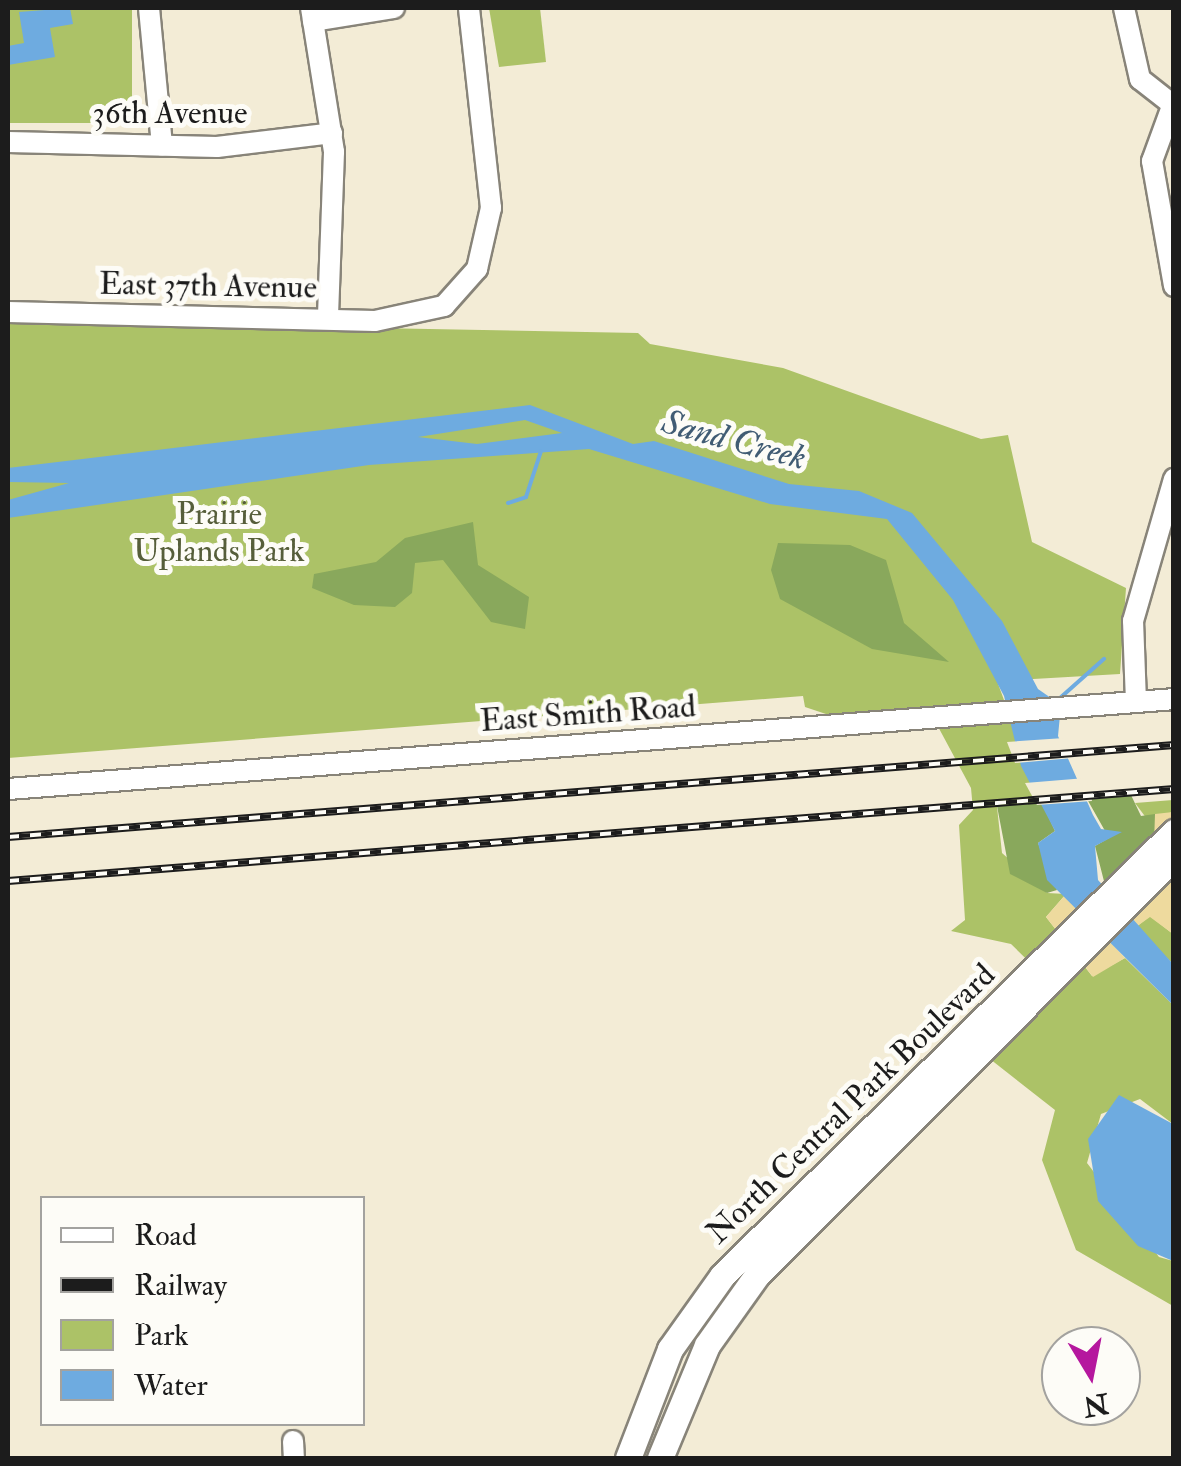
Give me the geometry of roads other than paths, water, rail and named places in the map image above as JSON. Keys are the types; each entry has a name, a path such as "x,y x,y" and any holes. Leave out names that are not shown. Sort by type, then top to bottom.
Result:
{"main road":[{"name":"North Central Park Boulevard","path":"660,1458 707,1344 757,1275 1174,832"},
{"name":"North Central Park Boulevard","path":"628,1458 670,1349 722,1276 1174,858"}],"street":[{"path":"150,8 162,145"},
{"path":"328,319 332,133 312,14 394,8"},
{"name":"East 37th Avenue","path":"8,312 407,320 463,288 486,245 492,162 469,8"},
{"path":"1124,8 1140,80 1172,102 1152,161 1174,286"},
{"name":"36th Avenue","path":"8,142 162,145 332,133"},
{"path":"1136,702 1132,621 1174,479"},
{"name":"East Smith Road","path":"8,789 1174,699"}],"water":[{"path":"70,8 73,24 50,28 55,57 8,65 8,46 24,43 19,12"},
{"path":"530,405 633,444 654,441 789,484 859,491 912,513 1002,621 1038,689 1061,705 1058,736 1093,815 1101,829 1122,832 1095,846 1098,880 1173,964 1173,1005 1047,880 1038,843 1055,831 1021,766 1004,696 953,600 887,519 770,504 589,449 369,465 8,518 8,500 69,483 8,482 8,468","holes":["525,420 562,433 477,444 418,437"]},
{"path":"1119,1095 1173,1124 1173,1261 1138,1246 1098,1201 1088,1139"}],"waterway":[{"path":"508,503 526,497 541,451"},
{"path":"1060,698 1104,659"}],"railway":[{"path":"8,837 1174,745"},
{"path":"8,881 1174,789"}],"water label":[{"name":"Sand Creek","path":"734,440"}],"park label":[{"name":"Prairie Uplands Park","path":"219,534"}]}
